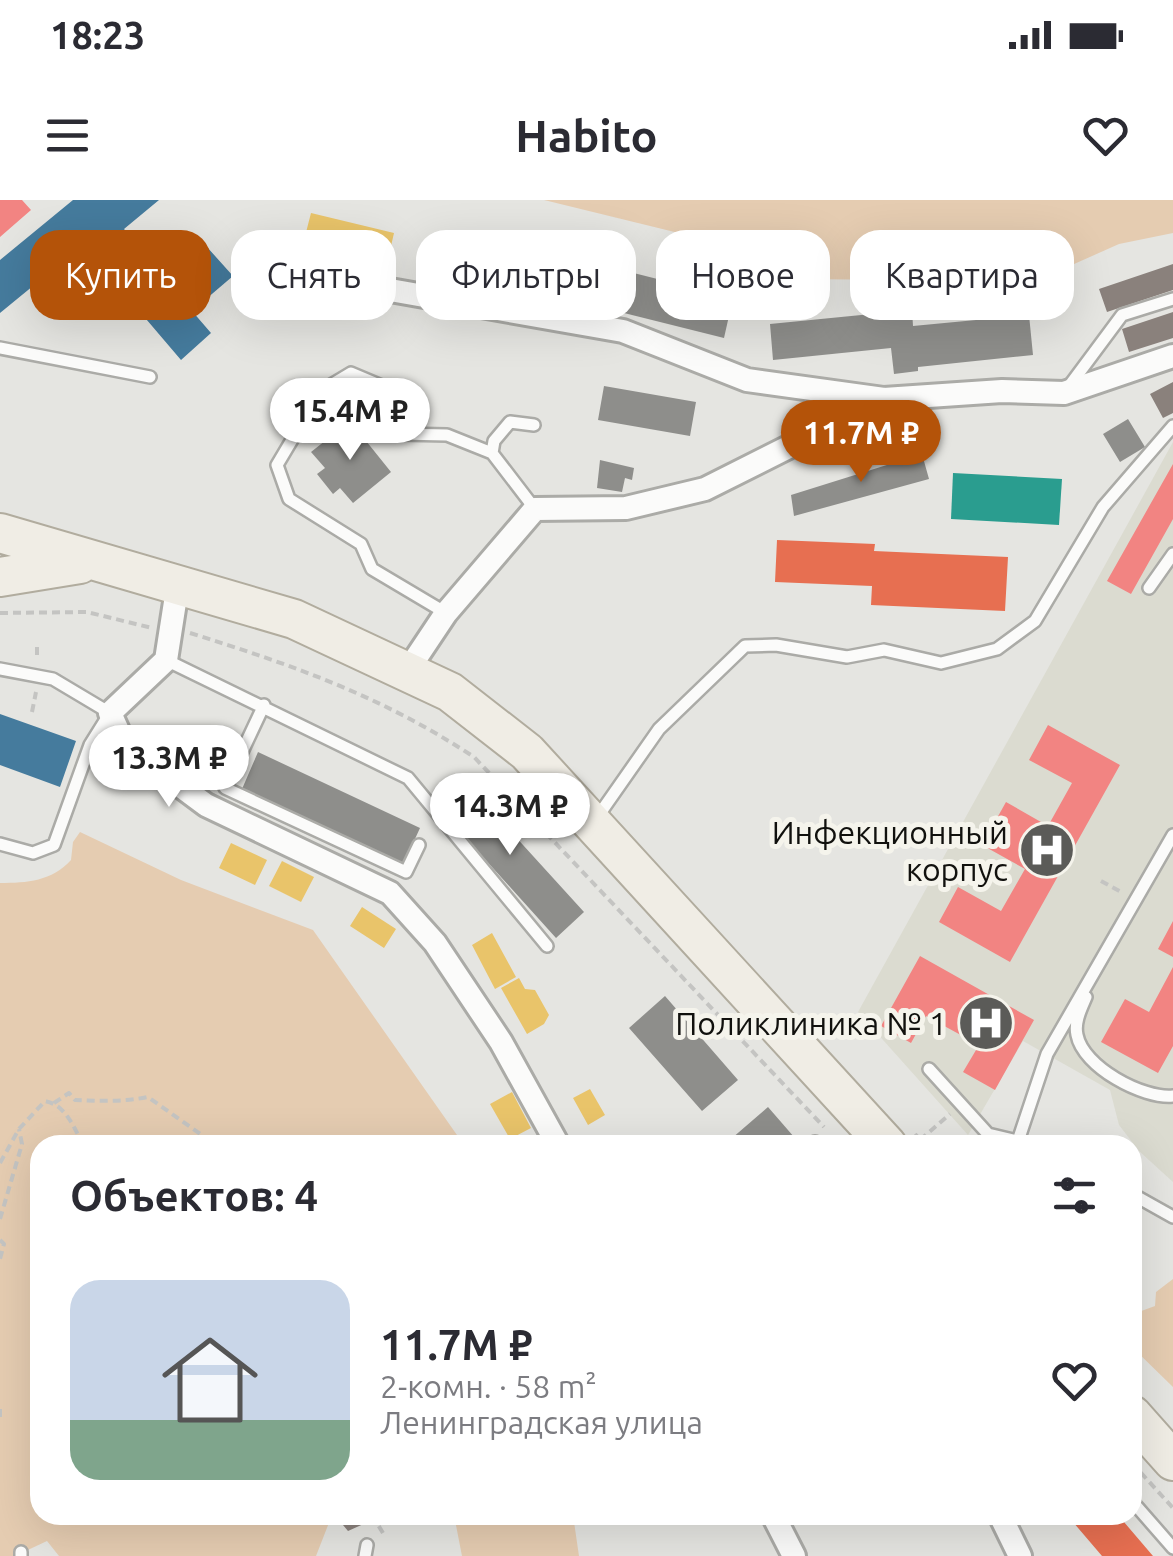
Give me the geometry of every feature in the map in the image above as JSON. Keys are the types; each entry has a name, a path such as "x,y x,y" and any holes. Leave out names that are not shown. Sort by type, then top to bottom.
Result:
{"main road":[{"path":"0,533 294,619 450,692 527,752 897,1135"},
{"path":"0,576 93,562"},
{"path":"1142,1426 1173,1462"}],"street":[{"path":"396,291 623,331 747,380 884,399 1002,391 1064,392 1173,356"},
{"path":"408,670 446,612 535,509 626,508 705,488 884,399"},
{"path":"178,583 166,660 110,713 124,744 206,805 390,893 435,942 501,1042 552,1135"},
{"path":"778,1525 794,1556"},
{"path":"1005,1525 1020,1556"}],"lane":[{"path":"1064,392 1122,315 1173,299"},
{"path":"0,348 150,377"},
{"path":"446,612 372,569 361,544 288,499 277,466 321,392 351,373 388,388 400,434 446,435 492,453 535,509"},
{"path":"492,453 510,422 534,425"},
{"path":"594,822 659,729 745,646 776,645 846,657 884,650 941,663 997,648 1035,621 1103,507 1173,426"},
{"path":"1149,588 1173,554"},
{"path":"166,660 408,778 547,946"},
{"path":"0,668 53,679 110,713 90,745 54,846 33,853 0,844"},
{"path":"264,705 226,788 406,872 419,844"},
{"path":"1020,1135 1046,1054 1173,835"},
{"path":"1106,951 1078,1018 1078,1041 1128,1086 1151,1095 1173,1096"},
{"path":"929,1068 993,1135"},
{"path":"1142,1200 1173,1218"},
{"path":"1142,1512 1173,1548"}],"path":[{"path":"0,613 56,610 154,628 172,627 277,661 393,708 474,757 830,1133"},
{"path":"37,646 38,664"},
{"path":"32,712 38,686"},
{"path":"1102,881 1121,892"},
{"path":"54,1102 69,1093 74,1100 100,1098 118,1103 148,1097 202,1135"},
{"path":"0,1163 19,1129 44,1100 54,1102 78,1135"},
{"path":"914,1135 961,1104"},
{"path":"0,1219 22,1144 19,1129"},
{"path":"0,1240 4,1244 0,1259"},
{"path":"0,1408 0,1417"},
{"path":"1142,1474 1173,1508"}],"shaded area":[{"path":"544,200 1173,200 1173,233 1119,244 1074,264 1074,230 850,230 850,280 830,279 830,230 666,230"},
{"path":"1173,442 1173,1182 1142,1154 1142,1135 1127,1135 1119,1125 1110,1090 1023,1041 968,1135 858,1012"},
{"path":"80,832 181,880 313,930 457,1135 30,1135 30,1525 328,1525 316,1556 59,1556 47,1541 15,1556 0,1556 0,883 29,881 56,872 71,860 73,842"},
{"path":"1173,1279 1173,1387 1142,1357 1142,1311 1155,1306 1156,1292"},
{"path":"456,1525 574,1525 579,1556 462,1556"}],"building: Жильё":[{"path":"311,213 382,230 307,230"},
{"path":"231,843 267,860 255,885 219,868"},
{"path":"282,861 314,877 301,902 269,886"},
{"path":"362,907 396,929 384,948 350,926"},
{"path":"492,933 516,977 495,989 472,945"},
{"path":"519,978 525,989 535,990 549,1015 544,1024 527,1034 501,988"},
{"path":"590,1089 605,1115 588,1125 573,1098"},
{"path":"512,1092 531,1128 508,1135 490,1104"}],"building: Торговля":[{"path":"777,540 875,544 874,551 1008,557 1005,611 871,605 872,586 775,582"},
{"path":"1076,1525 1127,1525 1153,1556 1102,1556"}],"building: Школы":[{"path":"953,473 1062,479 1059,525 951,519"}],"building: Медицина":[{"path":"0,200 22,200 31,210 0,237"},
{"path":"1173,464 1173,519 1131,594 1107,581"},
{"path":"1048,725 1120,765 1010,962 939,922 958,887 1001,911 1025,869 982,845 1006,802 1048,826 1072,783 1029,760"},
{"path":"1173,921 1173,957 1158,949"},
{"name":"Поликлиника № 1","path":"920,956 1034,1020 995,1090 963,1072 979,1045 926,1016 911,1043 881,1026"},
{"path":"1173,967 1173,1046 1158,1073 1101,1042 1125,999 1149,1012"}],"building: Учреждения":[{"path":"73,200 159,200 125,230 36,230"},
{"path":"30,235 30,288 0,313 0,260"},
{"path":"211,251 231,274 211,295"},
{"path":"147,320 200,320 211,333 181,360"},
{"path":"0,714 76,741 60,787 0,765"}],"building: Промзона":[{"path":"1173,264 1173,290 1107,312 1099,289"},
{"path":"1173,312 1173,338 1129,352 1122,329"},
{"path":"1173,382 1173,413 1163,418 1150,394"}],"building: Прочее":[{"path":"636,274 656,279 656,320 728,320 724,338 636,316"},
{"path":"830,318 913,320 913,326 1030,320 1033,355 918,367 918,371 894,374 891,348 773,360 770,324"},
{"path":"604,386 696,402 690,436 598,420"},
{"path":"1128,419 1145,447 1120,462 1103,434"},
{"path":"350,421 391,472 353,503 340,488 333,494 317,474 325,468 311,452"},
{"path":"922,454 929,479 794,516 791,495"},
{"path":"600,460 634,468 632,480 625,478 622,492 597,488"},
{"path":"258,752 420,828 403,865 242,789"},
{"path":"463,779 584,912 556,938 435,804"},
{"path":"665,996 738,1080 702,1111 629,1028"},
{"path":"768,1107 792,1135 736,1135"}],"place":[{"name":"Инфекционный корпус","path":"1047,850"},
{"name":"Поликлиника № 1","path":"986,1023"}]}
